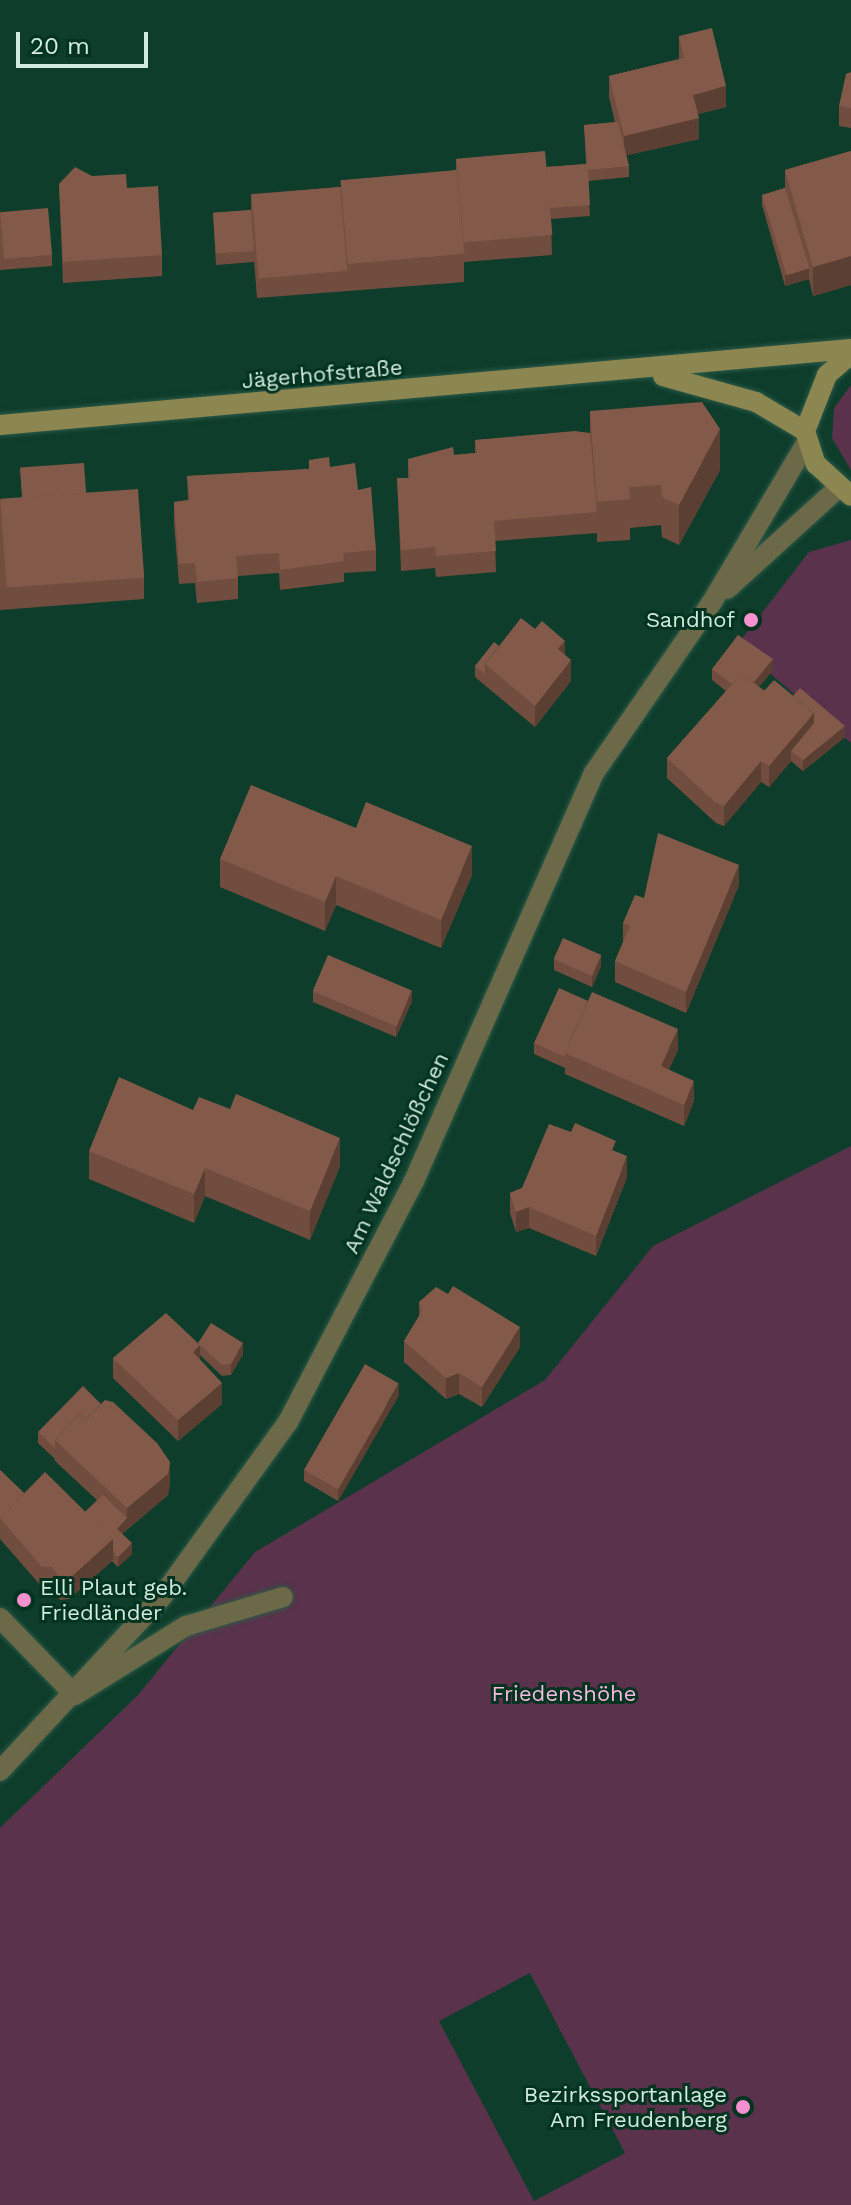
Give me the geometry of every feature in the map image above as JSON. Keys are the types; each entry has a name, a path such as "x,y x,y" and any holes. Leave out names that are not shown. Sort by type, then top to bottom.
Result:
{"main road":[{"name":"Jägerhofstraße","path":"0,425 648,372 851,352"},
{"path":"844,492 805,437 827,375 851,352"},
{"name":"Jägerhofstraße","path":"648,372 733,393 805,437"}],"street":[{"name":"Am Waldschlößchen","path":"75,1695 161,1598 288,1422 414,1181 594,773 712,602 805,437"},
{"name":"Am Waldschlößchen","path":"712,602 844,492"},
{"path":"0,1771 75,1695 186,1626 283,1597"},
{"path":"0,1618 75,1695"}],"green space":[{"path":"851,385 851,470 832,438 834,408"},
{"path":"851,540 851,743 737,645 809,552"},
{"name":"Friedenshöhe","path":"851,1146 851,2205 0,2205 0,1828 138,1695 255,1552 545,1380 653,1246","holes":["530,1973 625,2153 534,2201 439,2021"]}],"building":[{"path":"712,28 726,86 693,95 699,118 624,136 609,76 684,58 679,36"},
{"path":"851,72 851,108 839,106 846,74"},
{"path":"618,122 629,166 588,170 590,205 550,208 546,167 587,164 584,125"},
{"path":"545,151 552,235 464,242 456,159"},
{"path":"851,151 851,256 813,267 785,170"},
{"path":"75,167 92,176 126,174 127,188 158,186 162,255 63,262 59,184"},
{"path":"457,170 464,254 348,264 340,180"},
{"path":"340,187 347,271 259,278 251,195"},
{"path":"785,188 810,268 787,275 762,195"},
{"path":"48,208 52,255 4,259 0,212"},
{"path":"251,210 254,251 216,254 213,213"},
{"path":"702,402 720,429 679,505 662,497 661,485 629,487 630,499 597,502 590,411"},
{"path":"575,431 590,433 597,512 494,521 496,551 436,556 435,547 401,550 397,478 410,478 408,459 453,447 454,455 477,453 475,440"},
{"path":"329,457 330,467 355,463 358,490 371,487 376,550 343,553 344,561 280,570 279,553 236,556 238,578 197,582 195,563 179,564 174,502 190,500 187,476 309,469 309,460"},
{"path":"84,463 86,493 22,497 20,467"},
{"path":"138,489 144,578 7,587 0,499"},
{"path":"521,618 535,629 542,621 565,641 558,649 571,660 535,706 485,664"},
{"path":"738,635 773,659 754,682 742,673 732,684 712,669"},
{"path":"494,642 499,646 485,664 485,674 475,666"},
{"path":"742,673 764,691 774,680 814,713 769,766 761,761 724,806 716,803 667,758"},
{"path":"800,688 845,726 803,760 791,751 814,723 814,713 793,696"},
{"path":"251,785 356,828 366,802 472,846 441,920 336,876 325,902 220,859"},
{"path":"658,833 739,865 686,992 615,961 630,926 623,923 635,895 644,898"},
{"path":"563,938 601,955 592,976 554,959"},
{"path":"328,955 412,991 397,1026 313,991"},
{"path":"559,988 588,1001 565,1057 534,1043"},
{"path":"592,992 678,1029 661,1066 694,1081 684,1105 565,1053"},
{"path":"119,1077 193,1110 199,1097 230,1109 236,1094 340,1138 310,1211 205,1168 194,1194 89,1151"},
{"path":"575,1123 616,1141 612,1150 627,1156 596,1236 529,1207 516,1212 510,1193 522,1188 549,1124 571,1132"},
{"path":"453,1286 520,1327 482,1387 459,1373 446,1378 404,1341 422,1311 419,1302 436,1287 448,1294"},
{"path":"166,1313 200,1345 193,1352 222,1383 178,1420 113,1358"},
{"path":"211,1323 243,1343 231,1364 222,1365 198,1343"},
{"path":"365,1364 399,1384 338,1489 304,1470"},
{"path":"83,1386 101,1404 85,1420 80,1414 55,1440 55,1448 38,1432"},
{"path":"105,1400 113,1402 157,1443 170,1462 168,1474 127,1508 55,1440 80,1414 85,1420"},
{"path":"0,1470 24,1493 0,1518"},
{"path":"45,1472 113,1539 69,1579 60,1579 52,1567 42,1567 0,1518"},
{"path":"103,1495 127,1518 117,1529 132,1543 118,1557 113,1551 113,1539 85,1512"}],"place":[{"name":"Sandhof","path":"751,620"},
{"name":"Elli Plaut geb. Friedländer","path":"24,1600"},
{"name":"Bezirkssportanlage Am Freudenberg","path":"743,2107"}]}
